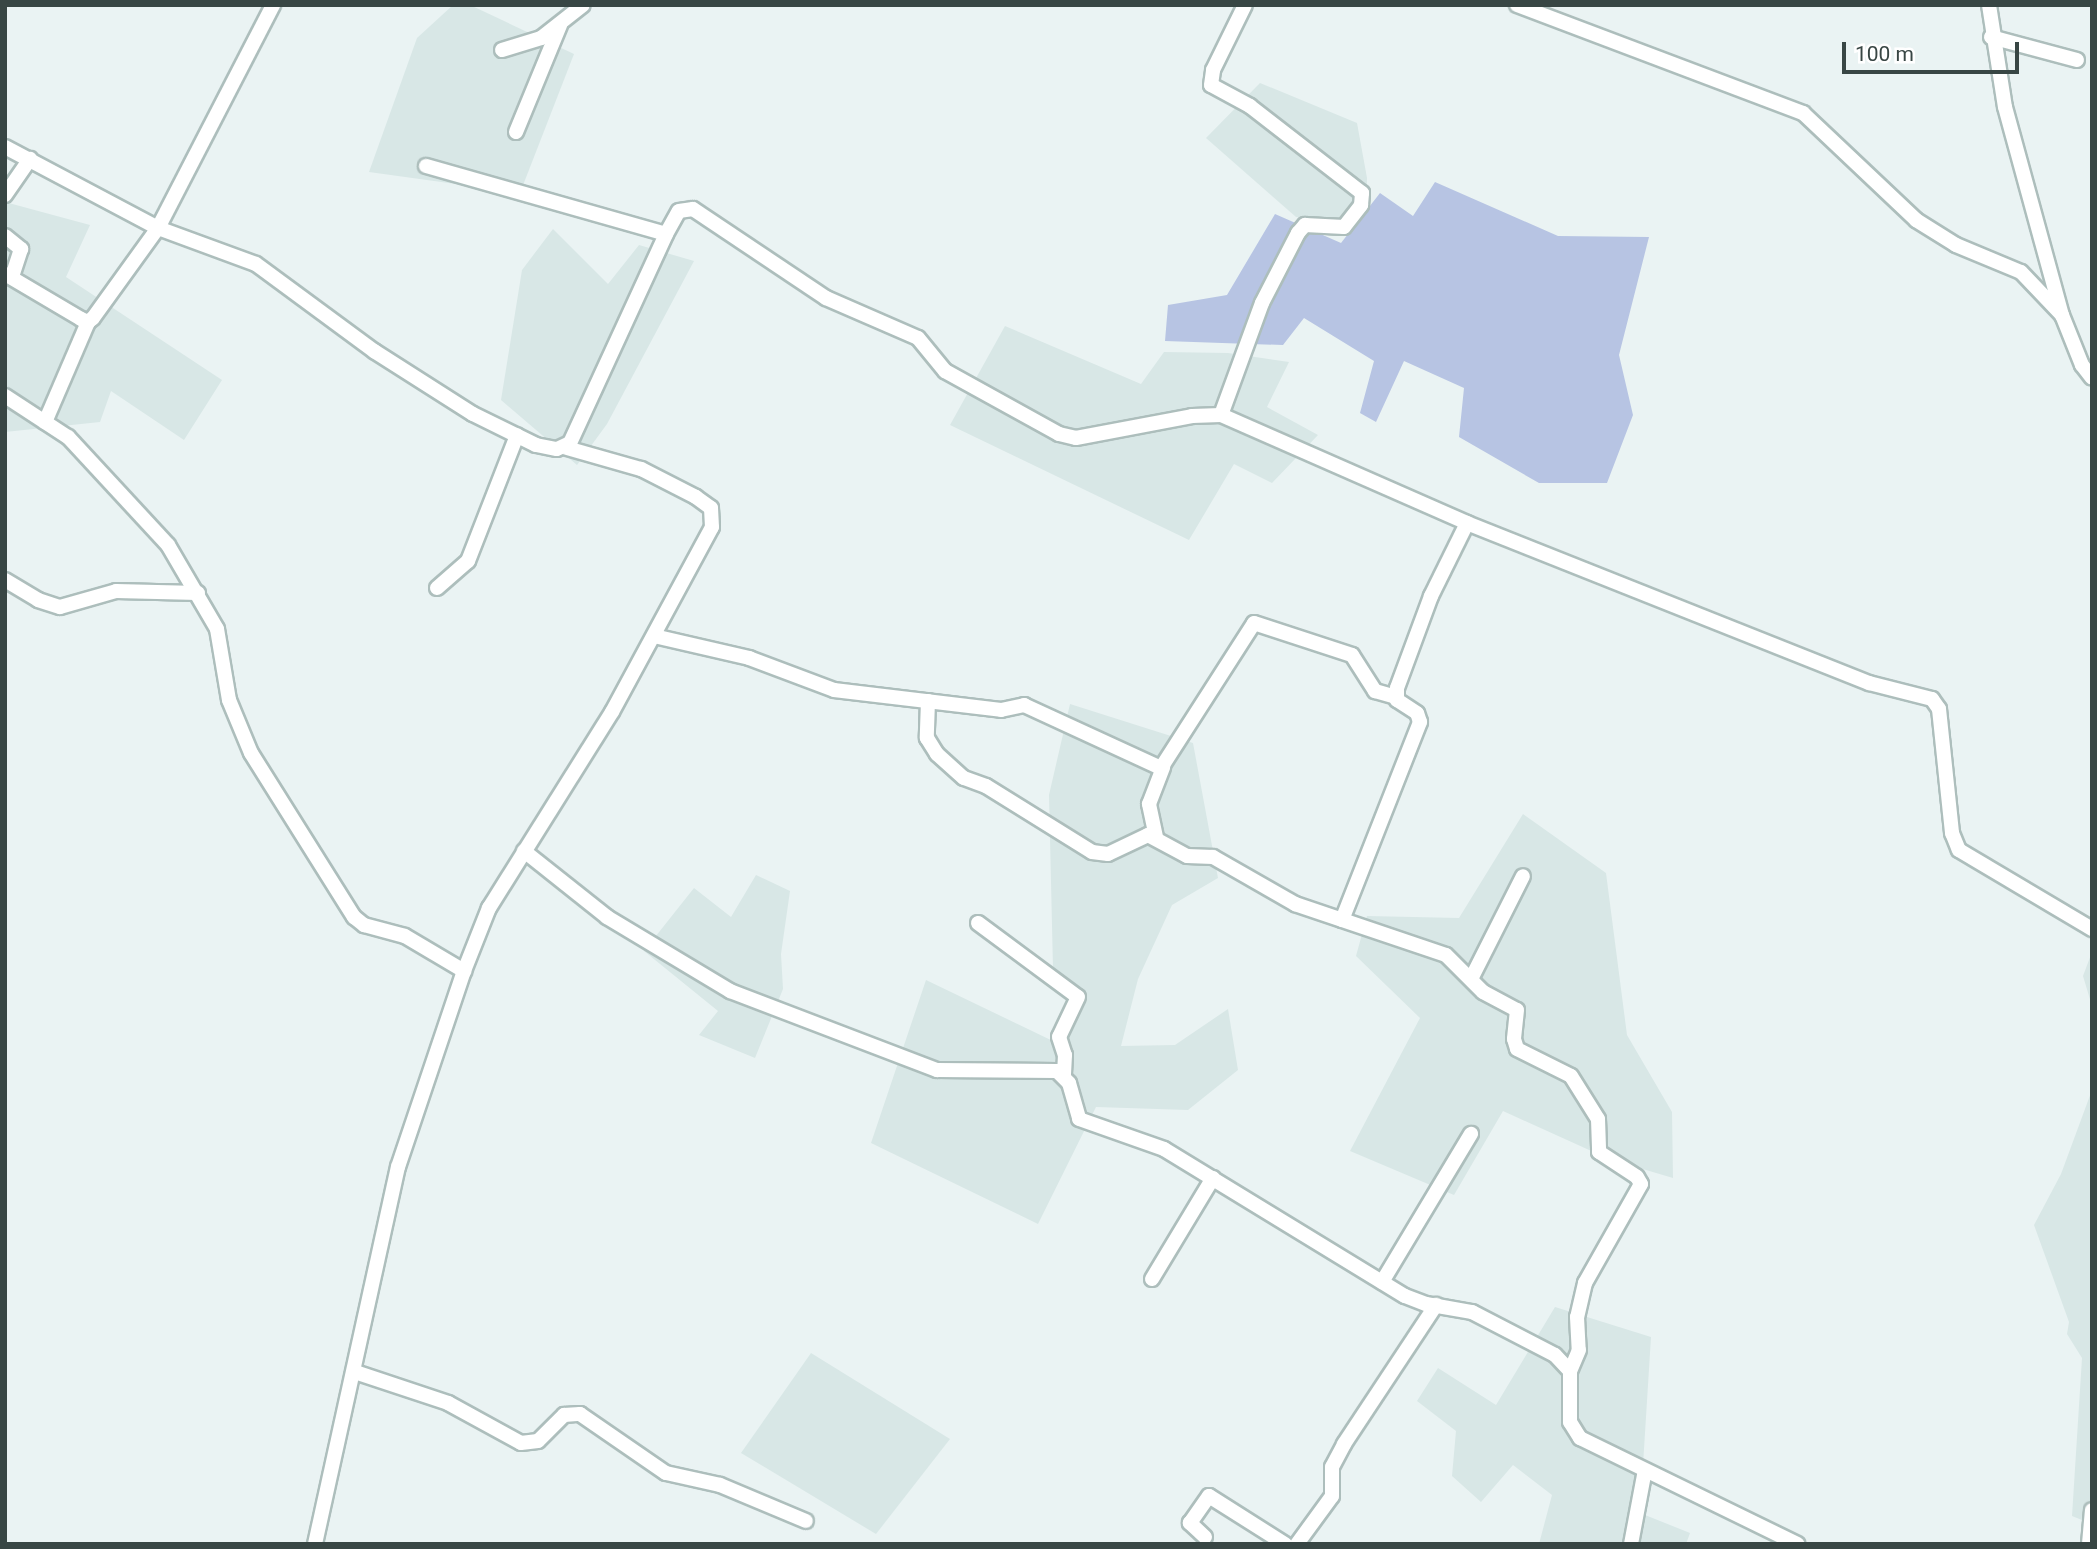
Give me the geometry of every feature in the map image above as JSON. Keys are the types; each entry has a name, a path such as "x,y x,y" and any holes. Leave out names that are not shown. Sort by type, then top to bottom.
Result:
{"street":[{"path":"45,422 88,322 158,228 273,5"},
{"path":"502,50 541,38 583,5"},
{"path":"1221,415 1262,303 1298,233 1305,225 1344,228 1361,205 1362,193 1250,106 1211,85 1213,71 1245,5"},
{"path":"1517,5 1807,116 1916,220 1956,245 2021,272 2062,316"},
{"path":"1989,5 1991,37 2005,107 2062,316 2082,365 2092,378"},
{"path":"516,132 560,25"},
{"path":"1991,37 2077,60"},
{"path":"5,147 158,228 256,264 374,351 473,414 548,448 567,448 641,469 711,508 708,536 612,712 489,908 464,971 398,1167 355,1371 314,1544"},
{"path":"5,195 30,159"},
{"path":"426,166 666,234"},
{"path":"567,448 666,234 679,211 693,209 826,298 918,338 945,371 1066,437 1221,415 1466,523 1869,683 1932,699 1939,709 1952,833 1959,850 2092,929"},
{"path":"5,236 21,249 8,276 88,322"},
{"path":"5,396 45,422 87,455 159,535 198,593 217,628 229,700 251,753 354,917 364,925 405,936 464,971"},
{"path":"437,588 468,561 517,435"},
{"path":"1396,697 1431,596 1466,523"},
{"path":"5,580 38,600 60,607 116,591 198,593"},
{"path":"1156,837 1149,804 1163,767 1254,623 1352,654 1375,691 1396,697 1418,713 1420,722 1342,920"},
{"path":"654,636 749,658 825,689 1004,710 1027,706 1163,767"},
{"path":"928,701 929,744 967,779 986,786 1092,852 1108,854 1137,838 1156,837 1187,856 1218,859 1295,904 1446,955 1482,992 1517,1010 1517,1049 1571,1076 1598,1119 1599,1152 1637,1177 1641,1184 1585,1283 1576,1323 1579,1350 1570,1371 1573,1429 1596,1448 1797,1544"},
{"path":"524,851 607,917 730,991 937,1070 1045,1069 1064,1076"},
{"path":"1471,979 1523,876"},
{"path":"978,923 1078,997 1059,1037 1065,1055 1064,1076 1079,1119 1164,1149 1382,1282 1415,1300 1490,1319 1555,1355 1570,1371"},
{"path":"1382,1282 1471,1134"},
{"path":"1152,1279 1213,1178"},
{"path":"1297,1544 1332,1496 1332,1467 1344,1444 1436,1305"},
{"path":"355,1371 448,1403 521,1443 538,1441 564,1415 580,1415 666,1473 720,1485 806,1521"},
{"path":"1631,1544 1645,1470"},
{"path":"1205,1537 1190,1523 1209,1496 1285,1544"},
{"path":"2089,1544 2092,1510"}],"shaded area":[{"path":"453,5 470,5 574,54 520,193 369,172 417,38"},
{"path":"1260,83 1357,123 1367,178 1366,226 1296,217 1206,138"},
{"path":"1435,182 1558,236 1649,237 1619,355 1633,415 1607,483 1539,483 1459,437 1464,388 1404,361 1376,422 1360,413 1374,361 1304,318 1283,345 1165,341 1168,305 1227,295 1275,214 1341,243 1380,193 1413,216"},
{"path":"5,202 90,225 66,277 222,380 184,440 111,391 100,422 5,432"},
{"path":"553,229 608,284 639,245 694,261 607,424 577,465 501,400 522,270"},
{"path":"1005,326 1141,384 1164,352 1228,353 1289,362 1267,407 1318,435 1272,483 1234,464 1189,540 950,425"},
{"path":"1070,704 1193,743 1218,878 1172,905 1138,979 1121,1046 1175,1045 1228,1009 1238,1070 1188,1110 1096,1107 1038,1224 871,1143 926,980 1057,1043 1083,1001 1053,969 1049,795"},
{"path":"1523,814 1606,873 1627,1035 1672,1112 1673,1178 1609,1159 1503,1111 1454,1195 1350,1151 1420,1018 1356,956 1367,916 1459,918"},
{"path":"756,875 790,891 781,954 783,989 755,1058 699,1035 718,1011 644,951 694,888 731,917"},
{"path":"2092,952 2092,1006 2083,976"},
{"path":"2092,1090 2092,1524 2072,1516 2082,1358 2067,1334 2069,1322 2034,1225 2061,1174"},
{"path":"1555,1307 1651,1337 1640,1513 1690,1533 1686,1544 1539,1544 1552,1495 1513,1465 1481,1502 1452,1476 1456,1431 1417,1401 1438,1368 1496,1405"},
{"path":"811,1353 950,1439 876,1534 741,1453"}]}
